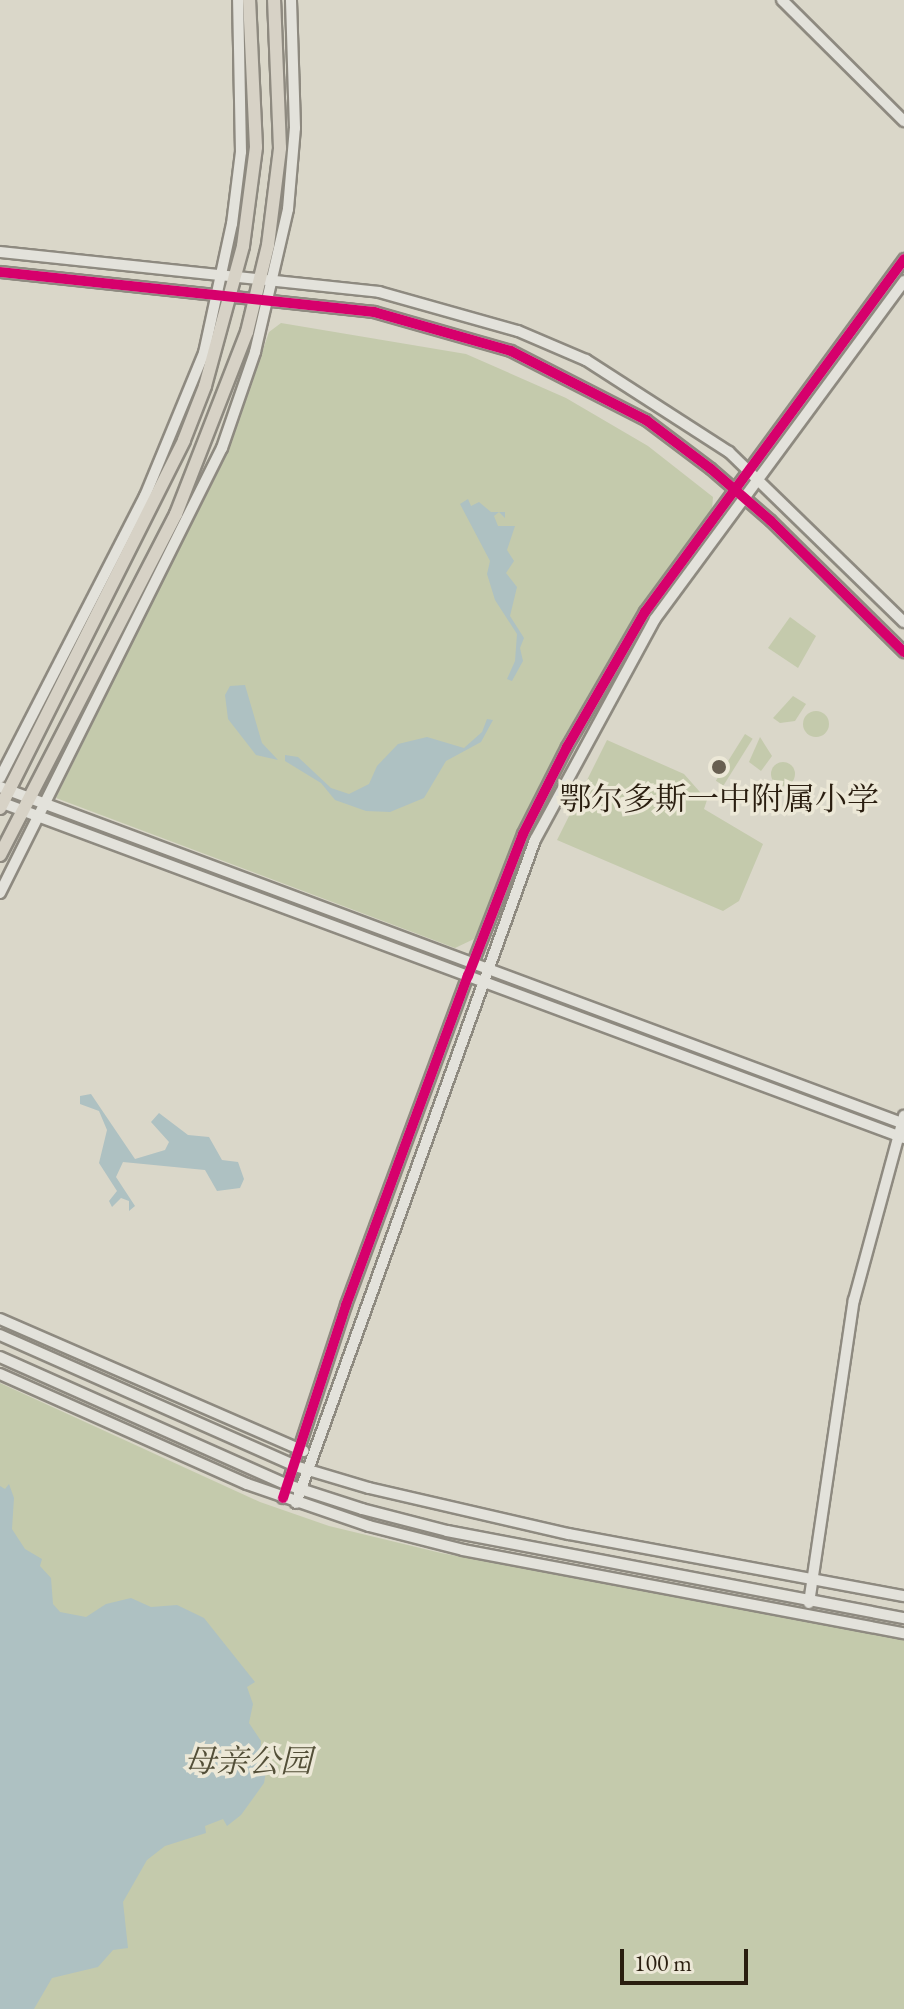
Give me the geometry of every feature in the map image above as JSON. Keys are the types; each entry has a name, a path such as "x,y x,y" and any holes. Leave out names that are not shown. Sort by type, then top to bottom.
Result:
{"main road":[{"path":"1,805 3,785 184,440 231,294 256,147 249,0"},
{"path":"0,855 183,500 228,390 261,277 280,148 274,0"}],"street":[{"path":"238,0 241,152 222,274 204,353 175,432 3,785 40,814 900,1136"},
{"path":"0,893 222,448 276,278 295,128 291,0"},
{"path":"782,0 904,121"},
{"path":"0,252 276,278 379,292 518,331 586,360 656,402 749,471 904,622"},
{"path":"283,1498 346,1305 523,834 567,747 645,612 904,259"},
{"path":"0,272 270,298 374,312 511,351 646,420 745,498 904,652"},
{"path":"296,1503 486,969 535,840 578,753 655,619 904,281"},
{"path":"1,805 47,803 486,969 903,1121 854,1300 807,1613"},
{"path":"0,1319 313,1454"},
{"path":"0,1335 308,1470 452,1510 904,1596"},
{"path":"0,1357 301,1490 447,1531 904,1618"},
{"path":"0,1374 296,1503 463,1550 904,1633"}],"green space":[{"path":"281,323 466,354 566,398 648,446 713,497 712,509 629,625 562,740 474,939 455,948 56,798 231,442 269,332"},
{"path":"790,617 816,636 798,668 768,648"},
{"path":"793,696 806,704 795,721 780,723 773,718"},
{"path":"816,711 825,715 829,724 825,733 816,737 807,733 803,724 807,715"},
{"path":"745,734 753,739 723,785 716,781"},
{"path":"760,737 772,756 761,771 749,762"},
{"path":"607,740 684,774 707,800 704,809 763,844 739,901 723,911 557,840"},
{"path":"783,762 792,765 795,774 792,783 783,786 774,783 771,774 774,765"},
{"name":"母亲公园","path":"0,1383 260,1502 329,1526 441,1553 904,1640 904,2009 0,2009"}],"shaded area":[{"path":"468,499 471,506 479,502 491,512 499,512 494,516 498,526 515,526 507,550 514,561 506,573 517,587 510,616 524,638 520,648 523,661 512,681 507,679 515,661 517,634 495,600 487,574 490,561 460,504"},
{"path":"245,685 262,743 278,760 256,755 228,719 225,695 230,686"},
{"path":"487,719 493,720 481,742 446,761 424,798 390,812 366,811 335,800 321,783 285,761 285,755 298,757 331,788 349,794 369,784 377,766 398,744 427,737 464,748 482,732"},
{"path":"91,1094 135,1159 165,1150 169,1142 151,1122 159,1113 188,1135 209,1137 222,1160 238,1162 244,1179 240,1188 217,1191 205,1170 123,1162 116,1177 135,1206 129,1211 129,1201 121,1198 112,1207 109,1201 117,1191 99,1163 107,1130 99,1111 80,1104 80,1096"},
{"path":"9,1484 14,1498 12,1529 25,1549 42,1559 40,1566 51,1578 53,1604 60,1612 86,1617 106,1604 131,1598 151,1607 177,1605 204,1618 255,1682 247,1687 253,1704 249,1723 261,1741 260,1762 268,1761 264,1783 241,1815 227,1826 223,1819 205,1826 206,1833 165,1846 147,1860 123,1902 128,1948 113,1950 98,1967 52,1978 34,2009 0,2009 0,1486 5,1489"}],"cycle path":[{"path":"283,1498 346,1305 523,834 567,747 645,612 904,259"},
{"path":"0,272 374,312 511,351 646,420 711,469 771,521 904,652"}],"place":[{"name":"鄂尔多斯一中附属小学","path":"719,767"}]}
